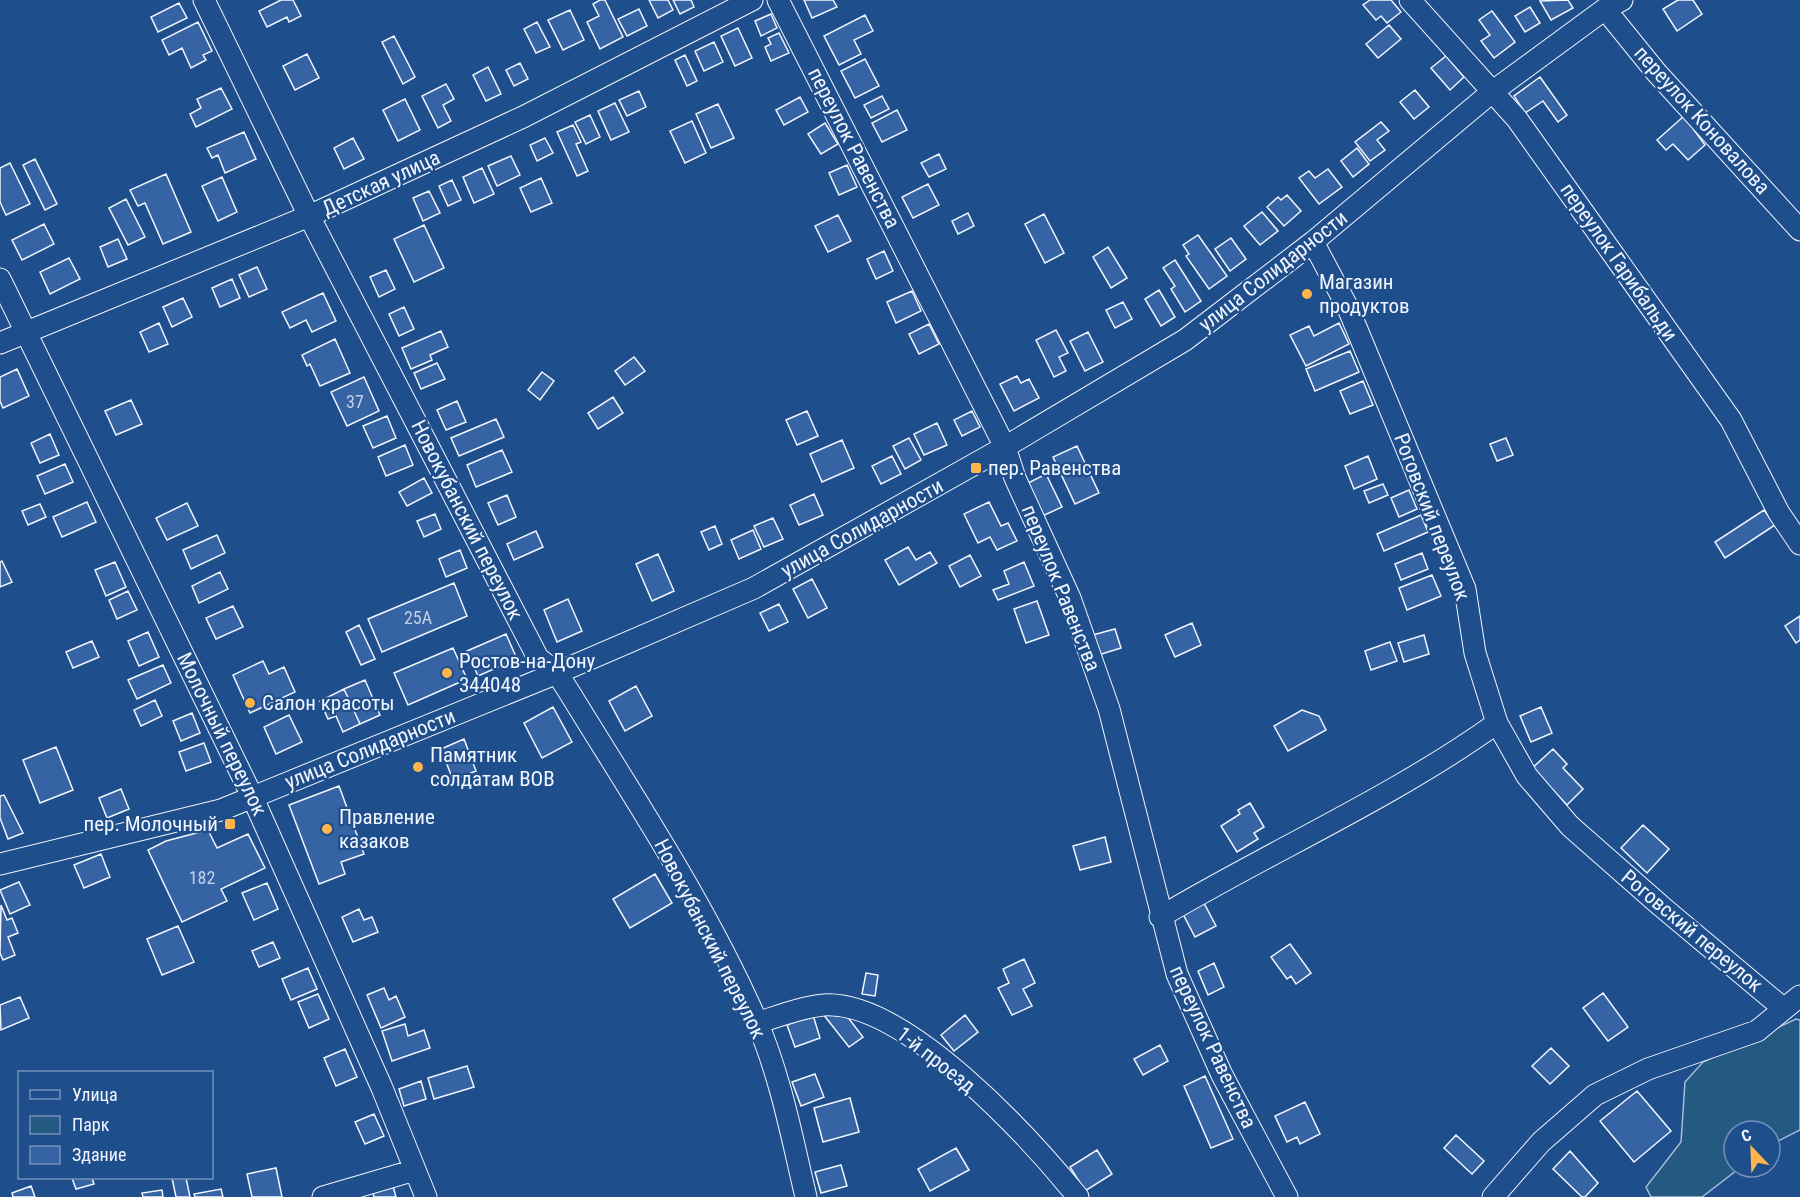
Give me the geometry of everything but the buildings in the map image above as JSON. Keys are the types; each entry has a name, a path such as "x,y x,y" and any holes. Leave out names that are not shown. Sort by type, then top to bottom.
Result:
{"street":[{"name":"Новокубанский переулок","path":"204,0 309,216 538,658 557,674 686,883 757,1023 783,1099 806,1197"},
{"name":"Детская улица","path":"0,343 309,216 523,117 752,0"},
{"name":"переулок Равенства","path":"778,0 1005,447 1015,478 1070,598 1109,709 1139,818 1160,918 1177,974 1222,1075 1287,1197"},
{"name":"переулок Гарибальди","path":"1410,0 1517,119 1731,420 1779,513 1800,544"},
{"name":"улица Солидарности","path":"0,864 221,810 557,674 754,588 1005,447 1185,340 1313,242 1492,92 1613,5"},
{"name":"переулок Коновалова","path":"1613,5 1656,72 1800,230"},
{"name":"Роговский переулок","path":"1313,242 1348,308 1465,589 1475,653 1497,723 1527,776 1570,826 1660,906 1792,1002"},
{"name":"Молочный переулок","path":"0,279 252,796 382,1088 426,1197"},
{"path":"1160,918 1238,872 1456,753 1497,723"},
{"path":"1492,1197 1541,1142 1595,1095 1648,1069 1756,1031 1792,1002"},
{"name":"1-й проезд","path":"757,1023 791,1011 825,1005 859,1010 901,1030 948,1064 1054,1168 1078,1197"},
{"path":"322,1197 415,1170"}],"green space":[{"path":"1796,1019 1800,1020 1800,1130 1782,1139 1782,1119 1722,1119 1722,1179 1725,1179 1702,1197 1651,1197 1646,1187 1681,1142 1685,1082 1703,1062"}],"place":[{"name":"Магазин продуктов","path":"1307,294"},
{"name":"пер. Равенства","path":"976,468"},
{"name":"Ростов-на-Дону 344048","path":"447,673"},
{"name":"Салон красоты","path":"250,703"},
{"name":"Памятник солдатам ВОВ","path":"418,767"},
{"name":"пер. Молочный","path":"230,824"},
{"name":"Правление казаков","path":"327,829"}]}
